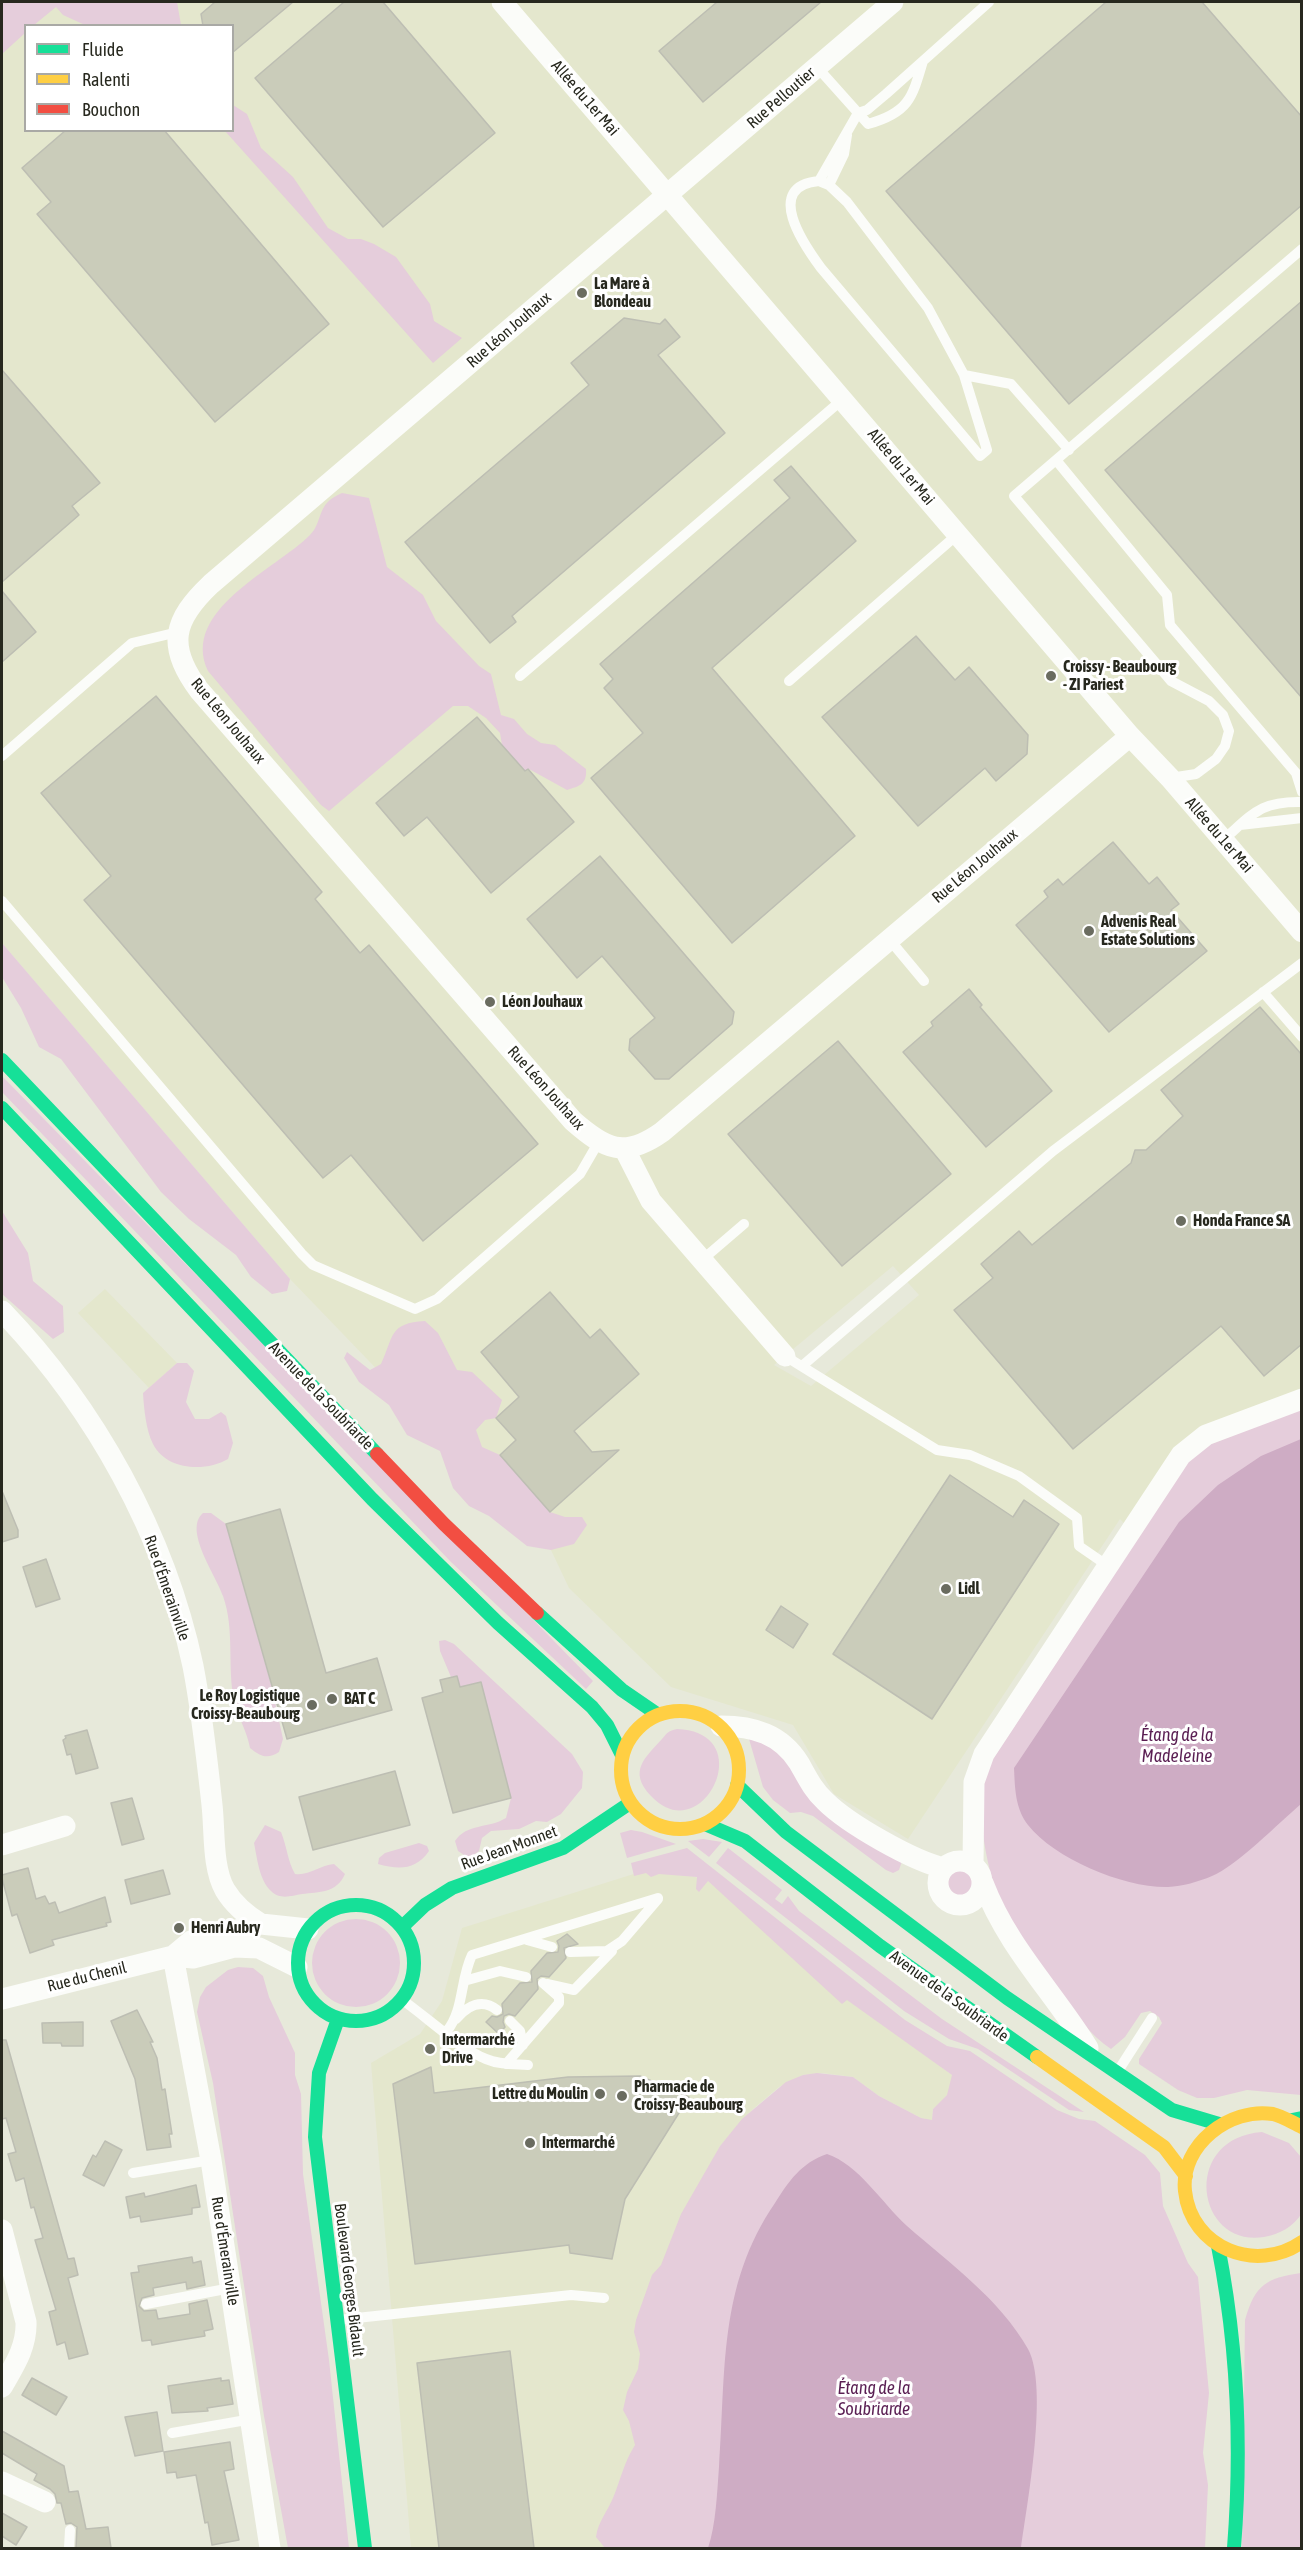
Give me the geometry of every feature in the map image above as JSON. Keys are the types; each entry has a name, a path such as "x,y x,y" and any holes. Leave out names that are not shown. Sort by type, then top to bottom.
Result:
{"main road":[{"name":"Avenue de la Soubriarde","path":"2,1060 444,1524 588,1661 622,1690 657,1714"},
{"name":"Avenue de la Soubriarde","path":"2,1108 372,1499 498,1623 592,1707 607,1725 622,1755"},
{"path":"674,1710 691,1711 707,1716 721,1726 735,1747 740,1772 738,1785 730,1801 719,1814 705,1824 689,1829 672,1829 656,1824 630,1803 621,1779 622,1755 630,1738 641,1724 657,1714 674,1710"},
{"name":"Avenue de la Soubriarde","path":"738,1785 786,1832 1007,1998 1172,2110 1219,2124"},
{"name":"Rue Jean Monnet","path":"402,1927 425,1905 452,1888 563,1848 630,1803"},
{"name":"Avenue de la Soubriarde","path":"705,1824 745,1841 943,1992 1152,2138 1164,2147 1186,2176"},
{"path":"351,1904 370,1906 388,1914 402,1927 412,1944 414,1963 411,1982 402,1999 389,2011 373,2019 356,2021 338,2019 323,2011 310,1999 301,1984 297,1967 299,1947 308,1929 332,1909 351,1904"},
{"name":"Boulevard Georges Bidault","path":"338,2019 319,2073 315,2137 365,2548"},
{"path":"1298,2122 1274,2114 1255,2112 1236,2115 1219,2124 1203,2138 1191,2156 1186,2176 1186,2196 1192,2216 1203,2233 1218,2246 1236,2255 1256,2258 1277,2255 1299,2246"},
{"path":"1218,2246 1233,2315 1239,2386 1240,2490 1233,2548"}],"street":[{"name":"Allée du 1er Mai","path":"502,2 669,194 714,250 1130,736 1170,778 1302,932"},
{"name":"Rue Pelloutier","path":"669,194 893,2"},
{"name":"Rue Léon Jouhaux","path":"669,194 211,584 184,613 177,632 184,664 200,690 573,1121 598,1143 624,1148 643,1145 662,1132 1130,736"},
{"path":"624,1148 651,1201 794,1361"},
{"name":"Rue d'Émerainville","path":"2,1311 68,1391 100,1438 123,1477 158,1556 192,1664 202,1717 220,1876 236,1905 261,1924"},
{"path":"978,1874 955,1862 944,1868 939,1881 942,1895 952,1904 959,1905 973,1901 978,1896 978,1874 974,1782 984,1754 1169,1473 1193,1443 1206,1435 1302,1399"},
{"path":"721,1726 752,1728 779,1740 791,1752 815,1791 835,1810 911,1855 944,1868"},
{"path":"2,1845 65,1826"},
{"name":"Avenue de la Soubriarde","path":"978,1874 1000,1925 1077,2031 1094,2059"},
{"path":"227,1941 236,1905"},
{"name":"Rue du Chenil","path":"2,1999 173,1956 193,1958 261,1924 308,1929"},
{"name":"Rue du Chenil","path":"227,1941 259,1948 297,1967"},
{"name":"Rue d'Émerainville","path":"173,1956 211,2160 270,2548"},
{"path":"2,2237 27,2332 21,2351 2,2387"},
{"path":"2,2481 45,2502"}],"lane":[{"path":"824,183 844,154 847,135 858,113 867,110 989,2"},
{"path":"817,67 867,124 889,118 913,97 923,61"},
{"path":"824,183 847,202 911,282 946,339 964,375 987,450 981,456 821,268 800,239 793,225 792,200 801,186 824,183"},
{"path":"1170,778 1196,774 1216,759 1225,746 1229,731 1223,715 1209,702 1171,681 1014,496 1302,249"},
{"path":"964,375 1011,384 1069,450"},
{"path":"520,676 843,399"},
{"path":"1056,460 1167,595 1170,626 1296,773 1302,792"},
{"path":"789,681 958,534"},
{"path":"2,756 132,643 177,632"},
{"path":"1223,840 1260,808 1269,804 1302,802"},
{"path":"1240,825 1302,818"},
{"path":"2,901 313,1265 415,1308 437,1299 580,1174 598,1143"},
{"path":"890,939 924,981"},
{"path":"1108,1566 1079,1546 1077,1518 1018,1476 970,1455 938,1450 794,1361 1053,1151 1302,963"},
{"path":"1263,992 1302,1037"},
{"path":"702,1260 744,1224"},
{"path":"456,2020 471,1955 658,1898 622,1941 574,1990 543,1983 559,1997 559,2003 506,2064"},
{"path":"525,1939 552,1947"},
{"path":"570,1952 607,1951 622,1941"},
{"path":"464,1981 500,1971 526,1977"},
{"path":"402,1999 470,2050 487,2059 506,2064 528,2065"},
{"path":"447,2031 464,2010 482,2003 489,2004 497,2010"},
{"path":"1116,2073 1152,2018"},
{"path":"510,2021 520,2031 523,2045"},
{"path":"134,2173 211,2160"},
{"path":"146,2304 231,2288"},
{"path":"338,2320 571,2295 604,2298"},
{"path":"172,2433 252,2419"},
{"path":"69,2548 70,2530"}],"shaded area":[{"path":"2,2 1301,2 1301,1419 1144,1545 1120,1519 908,1839 834,1794 793,1725 671,1687 569,1588 551,1550 290,1279 2,943","holes":["893,1266 919,1295 811,1386 774,1365"]},
{"path":"2,2 177,2 181,24 83,24 63,15 56,7 35,24 24,24 24,34 2,54"},
{"path":"234,106 247,114 261,148 293,177 328,228 348,239 361,239 374,244 396,257 430,304 434,321 462,338 433,363 226,132 234,132"},
{"path":"342,493 369,498 387,567 423,595 436,621 479,666 491,674 501,715 514,719 527,734 541,743 555,745 586,769 582,784 567,790 529,769 525,771 502,745 500,733 486,718 468,706 453,706 329,811 321,805 208,671 203,649 207,629 219,610 235,593 310,535 324,507 333,497"},
{"path":"2,943 290,1279 287,1291 272,1294 251,1277 236,1255 189,1219 161,1192 61,1059 39,1047 21,1008 2,977"},
{"path":"2,1076 593,1681 586,1689 451,1562 2,1092"},
{"path":"2,1211 28,1253 33,1281 63,1306 64,1332 53,1339 2,1294"},
{"path":"105,1289 177,1363 149,1388 78,1313"},
{"path":"425,1321 438,1333 457,1370 472,1372 502,1400 496,1418 485,1420 476,1430 482,1447 500,1455 550,1512 565,1517 582,1517 587,1525 574,1544 551,1550 527,1546 489,1516 469,1506 453,1488 440,1451 407,1435 389,1405 359,1382 344,1358 347,1352 370,1370 381,1364 394,1333 399,1328 413,1322"},
{"path":"177,1363 187,1363 194,1371 186,1402 195,1419 209,1419 221,1412 226,1416 233,1443 228,1459 209,1466 177,1464 159,1453 153,1444 147,1426 143,1393"},
{"path":"1301,1409 1301,2095 1247,2090 1214,2098 1197,2098 1178,2090 1139,2064 1139,2059 1162,2023 1159,2017 1150,2011 1141,2013 1125,2037 1111,2049 1084,2024 1026,1953 1004,1911 988,1862 983,1836 984,1787 989,1765 1189,1460 1206,1446"},
{"path":"203,1513 211,1513 226,1524 272,1688 283,1739 279,1752 271,1756 260,1755 250,1748 234,1701 227,1609 203,1553 197,1530 198,1521"},
{"path":"445,1640 454,1644 572,1754 583,1772 582,1788 561,1814 547,1822 536,1821 519,1829 491,1831 482,1838 479,1851 469,1858 458,1851 455,1841 466,1831 506,1818 511,1798 481,1682 460,1687 457,1676 451,1677 440,1651 439,1641"},
{"path":"677,1729 702,1735 716,1748 719,1766 715,1784 704,1800 688,1809 670,1809 651,1796 640,1779 645,1758 667,1733"},
{"path":"749,1739 763,1740 903,1858 899,1870 893,1873 886,1870 813,1816 801,1812 790,1813 773,1800 763,1787"},
{"path":"265,1825 281,1832 295,1874 334,1864 345,1874 342,1880 332,1888 321,1892 286,1897 274,1894 261,1875 254,1843"},
{"path":"631,1830 676,1844 627,1858 620,1833"},
{"path":"703,1839 722,1842 709,1857 688,1841"},
{"path":"419,1843 427,1846 429,1851 413,1865 400,1868 378,1864 379,1858 385,1853"},
{"path":"687,1848 905,2020 947,2046 970,2051 1057,2110 1079,2119 1095,2121 1145,2155 1160,2173 1163,2206 1188,2263 1198,2277 1209,2393 1203,2453 1208,2485 1205,2548 605,2548 596,2537 635,2445 629,2421 623,2410 627,2392 638,2369 640,2354 634,2332 636,2320 652,2275 661,2265 681,2214 720,2146 742,2119 786,2082 803,2075 817,2073 853,2077 879,2096 921,2118 932,2120 933,2109 947,2095 952,2075 847,2000 842,2004 708,1881 699,1892 696,1889 697,1877 659,1874 651,1877 646,1873 634,1876 631,1863"},
{"path":"728,1848 782,1890 775,1899 782,1904 788,1896 799,1911 942,2019 1084,2112 1069,2110 978,2049 949,2039 904,2011 716,1863"},
{"path":"659,1866 708,1881 952,2075 955,2084 941,2103 933,2109 932,2121 921,2118 879,2096 853,2077 823,2073 803,2075 779,2087 753,2109 720,2146 714,2159 636,2548 411,2548 371,2063 420,2034 442,2001 462,1928"},
{"path":"962,1870 972,1874 976,1884 972,1894 962,1898 952,1894 948,1884 952,1874"},
{"path":"356,1919 381,1926 393,1938 400,1963 393,1988 381,2000 356,2007 331,2000 319,1988 312,1963 319,1938 331,1926"},
{"path":"238,1967 253,1968 263,1976 269,1997 295,2053 295,2075 301,2094 303,2174 329,2360 349,2548 288,2548 264,2416 213,2083 197,2012 200,1997 206,1987 228,1970"},
{"path":"1262,2132 1289,2143 1301,2157 1302,2213 1290,2226 1275,2234 1264,2237 1241,2236 1223,2226 1212,2210 1207,2191 1209,2171 1218,2152 1236,2139"},
{"path":"1301,2273 1301,2548 1242,2548 1245,2320 1253,2299 1264,2285 1279,2278"}],"water":[{"name":"Étang de la Madeleine","path":"1301,1439 1301,1804 1232,1864 1212,1876 1179,1886 1150,1886 1131,1883 1073,1860 1055,1849 1028,1825 1020,1812 1014,1768 1179,1522 1218,1485 1261,1456"},
{"name":"Étang de la Soubriarde","path":"827,2154 849,2166 907,2226 988,2298 1003,2314 1028,2349 1034,2367 1037,2417 1021,2548 708,2548 717,2498 728,2330 743,2266 757,2234 785,2187 810,2162"}],"building":[{"path":"215,2 293,2 234,51 234,24 203,24 201,14"},
{"path":"344,2 383,2 495,133 383,227 255,78"},
{"path":"717,2 821,2 703,102 659,51"},
{"path":"1106,2 1202,2 1302,117 1302,205 1069,404 886,191"},
{"path":"64,132 166,132 329,324 215,422 37,214 51,202 22,168"},
{"path":"1302,301 1302,698 1105,470"},
{"path":"624,318 660,324 665,319 680,337 658,355 725,433 512,616 516,622 490,643 405,542 589,385 571,363"},
{"path":"2,370 100,483 72,506 79,515 2,582"},
{"path":"791,466 856,541 712,668 855,836 732,943 591,778 643,733 604,688 613,679 600,664 790,498 774,480"},
{"path":"2,591 36,632 2,662"},
{"path":"916,636 955,680 969,667 1028,735 1027,754 996,781 985,768 918,826 822,717"},
{"path":"156,696 322,892 315,899 360,953 369,945 538,1144 423,1241 351,1155 323,1178 84,900 111,876 41,793"},
{"path":"477,717 525,771 528,769 574,822 491,893 427,817 404,836 376,803"},
{"path":"1113,842 1149,884 1157,877 1179,904 1171,910 1207,951 1109,1032 1016,925 1048,897 1044,891 1058,879 1063,885"},
{"path":"600,856 734,1012 732,1024 669,1079 655,1079 629,1050 630,1039 655,1018 602,956 577,978 527,919"},
{"path":"969,989 982,1005 980,1007 1052,1091 986,1147 903,1052 933,1026 931,1022"},
{"name":"Honda France SA","path":"1260,1007 1302,1055 1302,1344 1264,1376 1221,1326 1073,1449 954,1310 993,1278 981,1264 1019,1231 1032,1245 1131,1163 1135,1150 1146,1150 1183,1116 1161,1090"},
{"path":"838,1041 951,1174 842,1266 728,1134"},
{"path":"550,1292 590,1338 600,1329 639,1374 574,1431 592,1452 619,1450 550,1512 500,1455 516,1440 496,1418 519,1397 481,1352"},
{"name":"Lidl","path":"950,1475 1013,1517 1024,1500 1059,1524 932,1719 833,1654"},
{"path":"2,1491 18,1530 18,1537 2,1542"},
{"path":"280,1509 326,1673 377,1658 392,1710 287,1739 226,1524"},
{"path":"46,1559 60,1599 36,1607 23,1567"},
{"path":"781,1606 808,1624 793,1648 766,1630"},
{"path":"457,1676 460,1687 481,1682 511,1798 453,1813 422,1698 443,1692 440,1680"},
{"path":"87,1730 98,1768 76,1774 71,1754 67,1755 63,1740 65,1736"},
{"path":"395,1771 410,1825 313,1850 299,1797"},
{"path":"132,1798 144,1839 122,1845 111,1803"},
{"path":"28,1868 36,1899 45,1896 49,1904 55,1902 59,1913 105,1897 111,1922 106,1923 107,1926 52,1940 54,1945 30,1953 17,1914 12,1916 2,1878 2,1875"},
{"path":"163,1870 170,1894 131,1904 125,1880"},
{"path":"567,1934 578,1944 564,1948 566,1958 549,1977 541,1976 537,1979 538,1989 515,2016 509,2014 504,2016 505,2027 499,2034 486,2022 492,2016 497,2017 503,2014 502,2004 520,1983 532,1982 531,1971 547,1953 558,1952 557,1941"},
{"path":"137,2010 153,2042 150,2042 157,2058 162,2090 165,2089 172,2134 169,2134 171,2147 147,2150 135,2079 111,2021"},
{"path":"83,2022 83,2046 43,2043 42,2023"},
{"path":"2,2040 6,2040 68,2259 74,2258 78,2275 68,2278 88,2354 69,2359 65,2342 57,2345 49,2312 56,2310 35,2240 43,2238 34,2207 31,2208 24,2178 16,2181 8,2154 16,2152 6,2118 2,2119"},
{"name":"Intermarché","path":"431,2067 434,2093 568,2077 640,2076 689,2097 625,2199 612,2259 570,2253 569,2245 415,2264 393,2084"},
{"path":"105,2141 122,2150 104,2186 83,2175 93,2155 96,2157"},
{"path":"196,2185 200,2207 192,2208 192,2214 141,2222 140,2216 130,2218 126,2197 144,2193 145,2197"},
{"path":"192,2257 193,2263 201,2261 205,2285 187,2289 186,2282 153,2288 154,2295 142,2298 139,2306 144,2311 156,2310 158,2319 190,2314 189,2304 207,2300 213,2329 204,2331 205,2336 152,2345 151,2340 142,2341 131,2273 139,2272 138,2266"},
{"path":"510,2351 534,2548 439,2548 417,2363"},
{"path":"32,2378 67,2397 56,2415 22,2395"},
{"path":"221,2378 221,2381 229,2380 233,2404 207,2408 208,2411 172,2413 168,2386"},
{"path":"157,2412 163,2451 135,2456 125,2417"},
{"path":"2,2431 64,2466 69,2492 78,2491 86,2529 108,2527 111,2548 76,2548 77,2527 71,2523 66,2524 61,2503 57,2503 55,2494 50,2489 34,2480 37,2474 2,2453"},
{"path":"230,2442 234,2469 224,2471 239,2540 212,2545 208,2522 205,2523 196,2475 177,2478 176,2472 167,2473 164,2452"},
{"path":"2,2513 27,2527 16,2545 2,2536"}],"traffic: fast":[{"path":"2,1060 377,1454"},
{"path":"2,1108 372,1499 498,1623 592,1707 607,1725 622,1755"},
{"path":"537,1613 622,1690 657,1714"},
{"path":"737,1785 786,1832 1007,1998 1172,2110 1219,2124"},
{"path":"402,1927 425,1905 452,1888 563,1848 630,1803"},
{"path":"705,1824 745,1841 880,1946 1037,2057"},
{"path":"356,1905 378,1909 397,1922 410,1941 414,1963 410,1985 397,2004 378,2017 356,2021 334,2017 315,2004 302,1985 298,1963 302,1941 315,1922 334,1909 356,1905"},
{"path":"338,2019 319,2073 315,2137 365,2548"},
{"path":"1292,2120 1302,2118"},
{"path":"1218,2246 1230,2321 1238,2434 1234,2548"}],"traffic: slow":[{"path":"680,1711 703,1715 722,1728 735,1747 739,1770 735,1793 722,1812 703,1825 680,1829 657,1825 638,1812 625,1793 621,1770 625,1747 638,1728 657,1715 680,1711"},
{"path":"1037,2057 1164,2147 1186,2176"},
{"path":"1302,2127 1273,2114 1257,2113 1225,2123 1199,2145 1186,2174 1185,2191 1190,2211 1199,2228 1213,2241 1228,2250 1246,2255 1265,2256 1284,2251 1302,2242"}],"traffic: jam":[{"path":"377,1454 444,1524 537,1613"}],"place":[{"name":"La Mare à Blondeau","path":"582,293"},
{"name":"Croissy - Beaubourg - ZI Pariest","path":"1051,676"},
{"name":"Advenis Real Estate Solutions","path":"1089,931"},
{"name":"Léon Jouhaux","path":"490,1002"},
{"name":"Honda France SA","path":"1181,1221"},
{"name":"Lidl","path":"946,1589"},
{"name":"BAT C","path":"332,1699"},
{"name":"Le Roy Logistique Croissy-Beaubourg","path":"312,1705"},
{"name":"Henri Aubry","path":"179,1928"},
{"name":"Intermarché Drive","path":"430,2049"},
{"name":"Lettre du Moulin","path":"600,2094"},
{"name":"Pharmacie de Croissy-Beaubourg","path":"622,2096"},
{"name":"Intermarché","path":"530,2143"}]}
